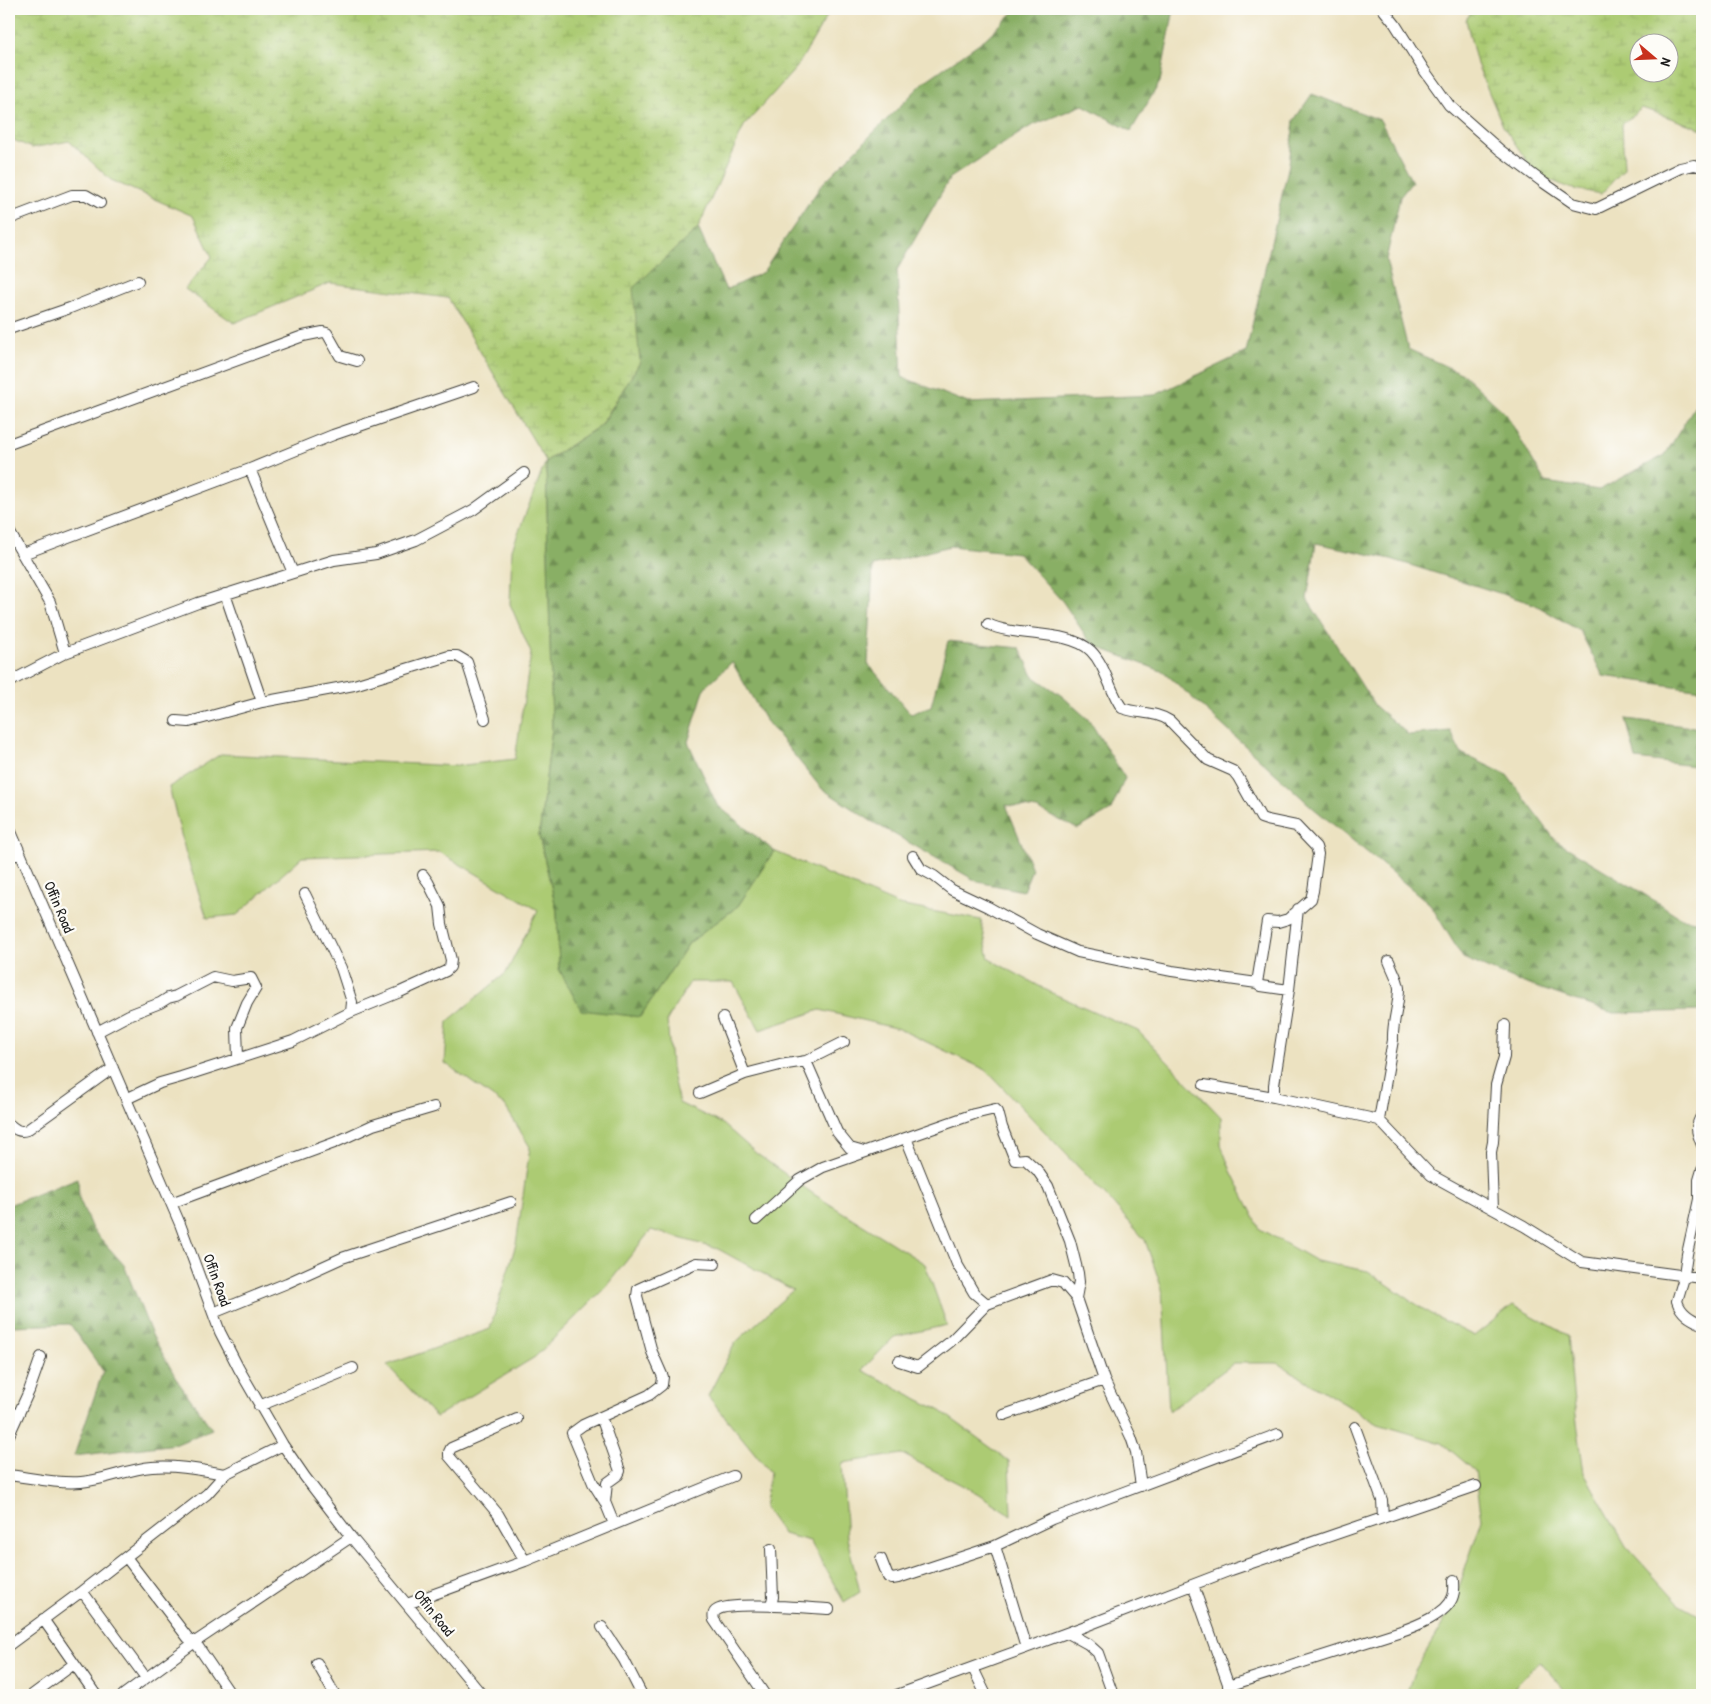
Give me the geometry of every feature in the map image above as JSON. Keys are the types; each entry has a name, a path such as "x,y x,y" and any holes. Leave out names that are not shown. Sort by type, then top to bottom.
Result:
{"street":[{"path":"1383,9 1449,105 1500,150 1573,203 1596,209 1680,168 1694,165 1702,167"},
{"path":"9,219 72,195 86,195 100,203"},
{"path":"9,329 70,308 138,281"},
{"path":"9,444 303,336 327,333 340,356 357,361"},
{"path":"23,554 250,469 333,435 474,386"},
{"path":"250,469 292,573"},
{"path":"9,682 65,653 225,594 334,560 376,554 416,540 473,510 524,473"},
{"path":"9,531 50,602 65,653"},
{"path":"225,594 262,702"},
{"path":"988,624 1003,629 1040,634 1083,644 1098,661 1122,708 1129,711 1165,717 1208,760 1233,771 1262,818 1296,826 1316,847 1318,854 1314,890 1311,899 1288,919 1278,922 1267,921 1257,983"},
{"path":"176,721 189,722 262,702 354,685 449,656 457,656 467,662 485,719"},
{"name":"Offin Road","path":"9,827 171,1203 220,1332 259,1406 305,1477 351,1537 482,1695"},
{"path":"9,859 19,852"},
{"path":"914,856 921,868 952,890 1037,934 1078,952 1172,971 1257,983 1261,986 1289,990"},
{"path":"126,1099 169,1080 293,1041 351,1012 446,971 450,967 451,960 442,924 440,906 423,875"},
{"path":"305,894 336,955 350,992 351,1012"},
{"path":"1274,1097 1298,909"},
{"path":"1379,1120 1394,1040 1393,1028 1399,988 1389,961"},
{"path":"97,1032 129,1014 160,1004 168,998 213,978 232,981 249,978 254,982 256,988 247,1003 237,1028 238,1058"},
{"path":"723,1018 745,1074"},
{"path":"1493,1209 1491,1152 1496,1085 1504,1057 1505,1025"},
{"path":"700,1093 745,1074 780,1064 806,1061 844,1042"},
{"path":"806,1061 837,1132 850,1148 865,1152"},
{"path":"9,1124 19,1131 27,1130 113,1068"},
{"path":"1204,1085 1274,1097 1379,1120 1432,1176 1524,1226 1582,1262 1702,1278"},
{"path":"171,1203 334,1143 373,1125 434,1107"},
{"path":"756,1220 800,1180 823,1167 995,1109 998,1112 1015,1160 1025,1159 1037,1170 1048,1186 1060,1213 1070,1241 1078,1273 1079,1282 1076,1298"},
{"path":"1702,1115 1696,1131 1702,1144"},
{"path":"906,1138 957,1264 974,1293 987,1304"},
{"path":"1702,1170 1699,1180 1699,1199 1684,1276 1677,1301 1679,1307 1692,1319 1702,1324"},
{"path":"213,1313 342,1258 511,1202"},
{"path":"614,1524 593,1483 572,1433 583,1425 648,1395 662,1385 663,1377 652,1352 637,1296 638,1289 696,1264 704,1262 715,1264"},
{"path":"899,1361 918,1368 960,1333 987,1304 1052,1280 1063,1284 1076,1298 1104,1380 1131,1437 1136,1452 1141,1486"},
{"path":"9,1435 29,1391 40,1357"},
{"path":"259,1406 353,1368"},
{"path":"1004,1415 1104,1380"},
{"path":"601,1417 620,1471 618,1475 607,1483 604,1502"},
{"path":"516,1419 451,1448 449,1456 498,1514 525,1561"},
{"path":"1355,1427 1382,1500 1383,1518"},
{"path":"881,1559 888,1578 892,1579 995,1546 1052,1519 1278,1434"},
{"path":"9,1645 126,1558 207,1494 225,1474 283,1445"},
{"path":"9,1475 66,1482 82,1482 152,1467 187,1468 225,1474"},
{"path":"407,1604 525,1561 733,1476"},
{"path":"897,1695 1193,1585 1476,1486"},
{"path":"123,1695 195,1642 351,1537"},
{"path":"995,1546 1026,1648"},
{"path":"771,1549 773,1597 771,1606"},
{"path":"126,1558 188,1638 195,1642 231,1695"},
{"path":"1193,1585 1230,1691 1423,1623 1451,1601 1454,1591 1454,1580"},
{"path":"82,1591 146,1678"},
{"path":"765,1695 714,1620 713,1616 718,1609 741,1605 829,1609"},
{"path":"43,1619 96,1695"},
{"path":"602,1627 624,1660 642,1695"},
{"path":"1068,1633 1088,1644 1098,1653 1113,1695"},
{"path":"317,1663 336,1695"},
{"path":"32,1695 74,1664"},
{"path":"973,1668 986,1695"}],"green space":[{"path":"9,9 831,9 797,67 744,126 698,228 633,288 640,362 601,425 546,461 448,298 330,283 234,323 185,289 212,257 193,216 111,180 69,141 32,148 9,138"},
{"path":"1017,9 1174,9 1160,82 1131,131 1083,105 1031,126 950,178 897,270 902,377 968,403 1155,395 1246,352 1289,164 1294,120 1312,94 1380,120 1412,182 1400,197 1386,260 1408,349 1463,374 1506,414 1545,482 1599,490 1665,455 1702,394 1702,690 1603,676 1580,631 1534,604 1391,559 1316,543 1307,599 1375,706 1409,735 1450,731 1461,753 1507,775 1556,841 1683,919 1702,922 1702,1011 1613,1013 1518,981 1463,958 1430,904 1312,807 1164,672 1092,645 1063,602 1018,553 950,546 873,566 868,664 911,714 931,706 948,641 1020,648 1033,676 1062,696 1089,720 1125,778 1111,810 1078,829 1037,809 1006,805 1032,869 1023,891 978,882 871,821 821,788 764,718 732,662 705,687 688,742 717,805 774,851 738,906 689,943 640,1017 581,1010 559,969 557,911 539,836 552,728 546,461 602,425 640,362 632,288 698,228 726,290 763,272 822,184 924,82 985,39"},
{"path":"1473,9 1702,9 1702,129 1642,108 1622,124 1624,169 1601,194 1569,188 1536,174 1503,126 1477,64 1466,20"},
{"path":"546,461 552,728 539,836 557,911 559,969 640,1017 689,943 738,906 774,851 898,905 981,920 989,959 1052,993 1138,1031 1221,1117 1221,1145 1231,1171 1260,1229 1316,1261 1368,1271 1429,1313 1474,1336 1513,1305 1568,1335 1573,1393 1584,1473 1626,1546 1679,1604 1702,1617 1702,1695 1569,1695 1539,1661 1508,1695 1406,1695 1414,1672 1452,1608 1482,1519 1475,1471 1442,1443 1378,1424 1277,1363 1234,1363 1169,1411 1162,1289 1145,1240 1106,1196 986,1070 899,1029 820,1010 760,1030 733,982 690,982 667,1020 672,1074 679,1103 723,1124 757,1154 815,1195 925,1264 947,1325 894,1337 862,1370 941,1411 1009,1461 1011,1515 977,1493 902,1454 842,1463 847,1538 860,1592 844,1602 810,1541 783,1534 764,1507 770,1472 708,1396 735,1343 793,1290 718,1249 651,1230 604,1289 535,1357 436,1417 387,1365 490,1329 516,1244 530,1147 505,1106 445,1063 448,1021 506,973 538,910 439,852 302,857 237,915 207,918 186,854 169,787 221,754 456,766 515,759 531,653 510,604 512,549"},
{"path":"1626,719 1702,728 1702,767 1636,759"},
{"path":"78,1178 79,1198 92,1229 124,1265 151,1333 179,1383 212,1429 177,1444 74,1456 103,1371 70,1324 9,1325 9,1205"}]}
